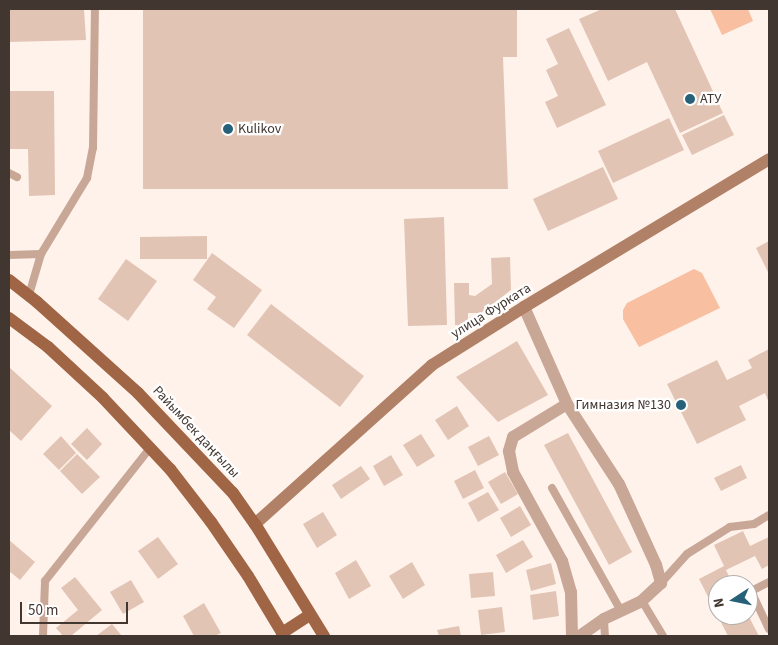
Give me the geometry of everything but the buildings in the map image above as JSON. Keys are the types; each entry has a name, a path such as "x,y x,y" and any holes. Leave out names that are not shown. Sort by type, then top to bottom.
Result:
{"main road":[{"name":"Райымбек даңғылы","path":"9,280 138,393 233,494 255,524 324,636"},
{"path":"9,318 48,347 103,398 170,469 211,522 248,576 283,635 310,615"}],"street":[{"name":"улица Фурката","path":"255,524 432,365 524,307 769,159"},
{"path":"524,307 567,404 619,484 656,565 661,583 642,601 604,619 580,636"},
{"path":"567,404 513,437 509,452 513,472 562,561 571,592 572,636"}],"lane":[{"path":"28,295 42,254 87,178 93,148 95,9"},
{"path":"9,173 17,177"},
{"path":"9,256 42,254"},
{"path":"43,636 44,581 150,448"},
{"path":"552,488 622,611"},
{"path":"661,583 687,554 730,527 754,524 769,515"},
{"path":"769,582 751,591 769,629"},
{"path":"642,601 663,636"},
{"path":"604,619 605,636"}],"shaded area":[{"path":"710,9 748,9 753,21 722,35"},
{"path":"694,269 702,273 720,308 639,347 623,319 623,310 627,303"}],"place":[{"name":"АТУ","path":"690,99"},
{"name":"Kulikov","path":"228,129"},
{"name":"Гимназия №130","path":"681,405"}]}
